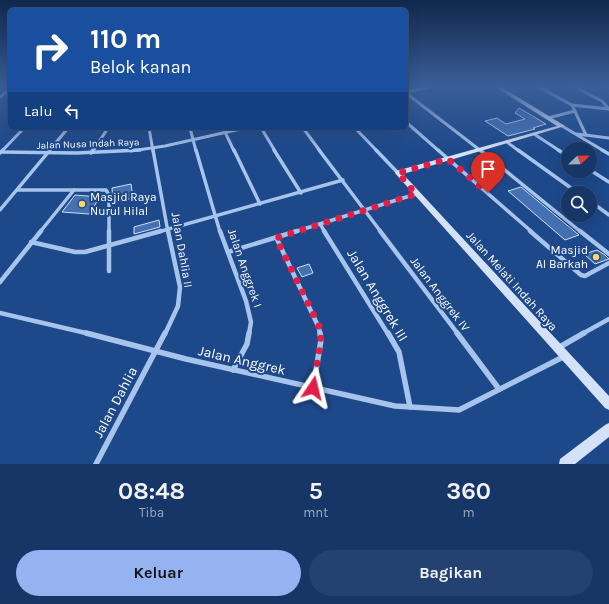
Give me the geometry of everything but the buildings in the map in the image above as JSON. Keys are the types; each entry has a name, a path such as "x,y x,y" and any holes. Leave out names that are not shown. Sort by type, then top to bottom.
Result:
{"street":[{"path":"425,108 609,254"},
{"path":"531,108 609,154"},
{"path":"573,108 586,135"},
{"path":"597,108 609,109"},
{"path":"548,118 575,111"},
{"path":"408,124 580,275 585,276 609,264"},
{"path":"358,130 398,173 562,126"},
{"path":"0,152 22,130"},
{"path":"0,210 66,130"},
{"path":"91,153 107,130"},
{"name":"Jalan Dahlia II","path":"150,130 180,296 174,317 155,350"},
{"name":"Jalan Anggrek I","path":"190,130 215,217 246,301 251,322 247,344 233,370"},
{"name":"Jalan Nusa Indah Raya","path":"0,152 91,153 154,148 235,130"},
{"path":"263,130 301,193"},
{"name":"Jalan Anggrek IV","path":"305,130 500,390"},
{"path":"225,132 260,204"},
{"path":"534,134 561,151"},
{"path":"574,134 609,138"},
{"path":"507,142 568,186"},
{"name":"Jalan Melati Indah Raya","path":"398,173 609,404"},
{"path":"597,174 609,182"},
{"path":"31,242 75,252 86,252 343,180"},
{"path":"18,190 106,190 109,195 109,271"},
{"path":"0,282 74,190"},
{"path":"228,252 416,194"},
{"path":"597,206 609,215"},
{"name":"Jalan Anggrek III","path":"320,224 399,352 410,407"},
{"path":"276,238 320,328 321,340 313,388"},
{"name":"Jalan Anggrek","path":"0,313 155,350 186,359 395,406 460,410 565,356"},
{"path":"557,348 609,319"},
{"name":"Jalan Dahlia","path":"96,464 155,350"},
{"path":"565,464 609,429"}],"place":[{"name":"Masjid Raya Nurul Hilal","path":"82,204"},
{"name":"Masjid Al Barkah","path":"596,257"}],"route":[{"path":"313,388 321,340 320,328 276,238 416,194 398,173 448,159 488,193"}]}
